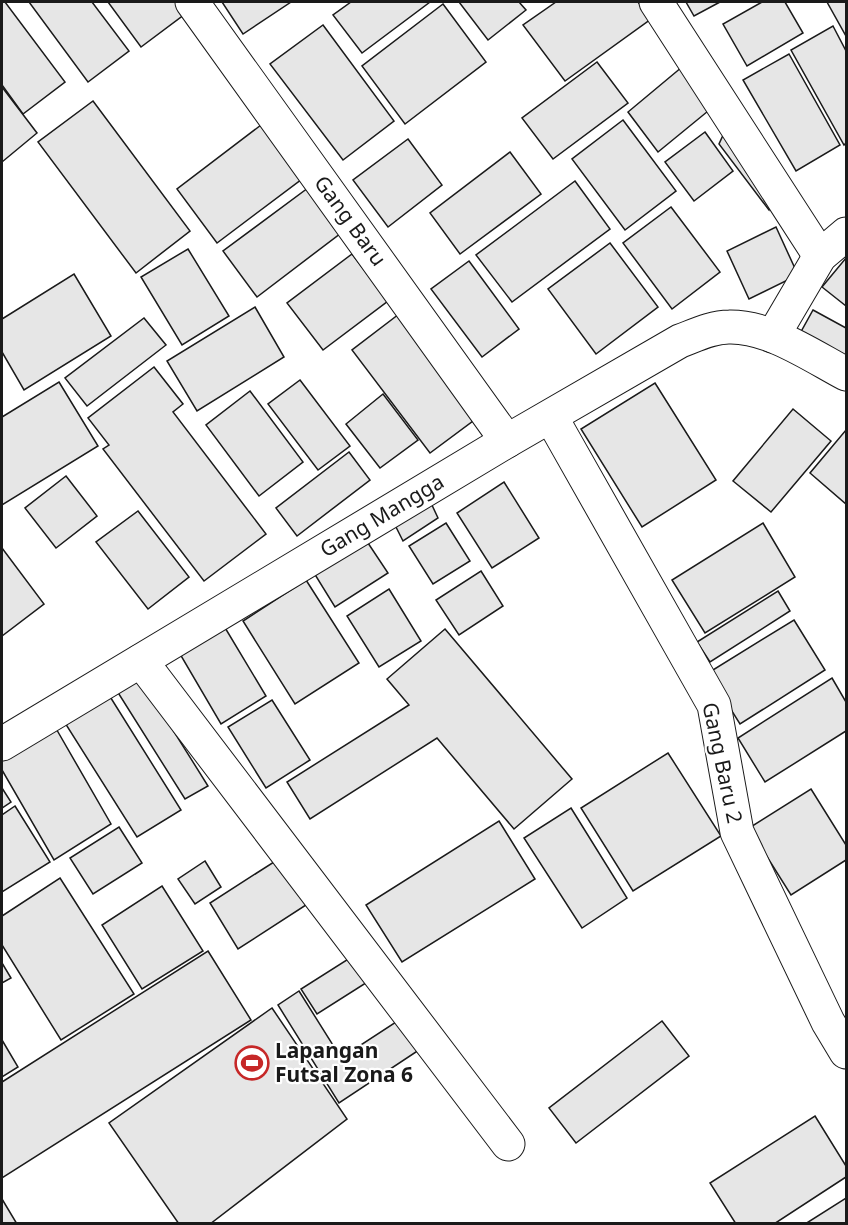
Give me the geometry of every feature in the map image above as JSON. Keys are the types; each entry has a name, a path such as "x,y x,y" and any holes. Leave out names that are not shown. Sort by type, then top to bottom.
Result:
{"street":[{"name":"Gang Baru","path":"192,2 507,441"},
{"path":"656,2 820,256"},
{"path":"773,336 820,256 846,234"},
{"name":"Gang Mangga","path":"2,744 507,441 680,341 706,330 729,327 753,330 773,336 846,374"},
{"name":"Gang Baru 2","path":"551,417 714,705 737,832 828,1022 846,1052"},
{"path":"141,661 508,1144"}],"building":[{"path":"2,2 5,2 65,82 23,114 2,85"},
{"path":"29,2 92,2 129,51 88,82"},
{"path":"108,2 176,2 185,14 141,47"},
{"path":"222,2 291,2 243,34"},
{"path":"351,2 430,2 362,53 333,15"},
{"path":"459,2 519,2 526,10 488,40"},
{"path":"556,2 638,2 651,19 565,81 523,25"},
{"path":"686,2 720,2 694,16"},
{"path":"762,2 785,2 803,33 747,66 723,24"},
{"path":"827,2 846,2 846,36"},
{"path":"443,4 486,62 405,124 362,66"},
{"path":"323,25 394,121 343,160 270,64"},
{"path":"833,26 846,51 846,143 844,145 791,50"},
{"path":"789,54 840,145 796,171 743,80"},
{"path":"597,62 628,103 553,159 522,118"},
{"path":"682,67 713,107 658,152 628,112"},
{"path":"2,87 37,133 2,162"},
{"path":"93,101 190,231 136,273 38,142"},
{"path":"623,120 676,191 625,230 572,159"},
{"path":"261,125 302,179 217,243 177,189"},
{"path":"725,131 774,197 769,210 719,144"},
{"path":"705,132 733,171 694,201 665,162"},
{"path":"408,139 442,185 388,227 353,180"},
{"path":"510,152 541,194 460,254 430,213"},
{"path":"575,181 610,229 512,302 476,255"},
{"path":"312,185 345,230 257,297 223,251"},
{"path":"671,207 720,272 672,309 623,243"},
{"path":"776,227 798,275 749,299 727,251"},
{"path":"610,243 658,307 596,354 548,289"},
{"path":"188,249 229,316 182,345 141,277"},
{"path":"352,254 388,301 323,350 287,303"},
{"path":"846,258 846,306 822,287"},
{"path":"469,261 519,329 482,357 431,289"},
{"path":"74,274 111,336 24,390 2,352 2,319"},
{"path":"255,307 284,357 197,411 167,361"},
{"path":"813,310 846,328 846,366 797,339"},
{"path":"403,311 481,415 430,453 352,350"},
{"path":"144,318 166,345 87,406 65,378"},
{"path":"154,367 183,404 173,412 266,534 204,581 103,449 109,445 88,418"},
{"path":"300,380 350,446 318,470 268,404"},
{"path":"59,382 98,446 2,505 2,417"},
{"path":"655,383 716,480 642,527 581,429"},
{"path":"250,391 303,462 259,496 206,425"},
{"path":"383,394 418,440 380,468 346,424"},
{"path":"793,409 831,441 771,512 733,481"},
{"path":"846,430 846,504 810,473"},
{"path":"349,452 370,480 297,536 276,508"},
{"path":"66,476 97,516 56,548 25,508"},
{"path":"504,482 539,538 492,568 457,513"},
{"path":"431,503 438,518 403,541 395,525"},
{"path":"138,511 189,577 148,609 96,542"},
{"path":"446,523 470,561 433,584 409,546"},
{"path":"763,523 795,577 705,633 672,580"},
{"path":"366,540 388,573 335,607 314,573"},
{"path":"2,548 44,604 2,636"},
{"path":"481,571 503,606 459,635 436,600"},
{"path":"306,580 359,663 295,704 243,621"},
{"path":"389,589 421,641 379,667 347,616"},
{"path":"778,591 790,611 710,662 697,642"},
{"path":"794,620 825,670 740,724 708,673"},
{"path":"224,626 266,696 221,724 180,654"},
{"path":"445,629 572,779 514,829 437,738 310,819 287,782 409,705 387,679"},
{"path":"136,671 208,786 185,799 112,683"},
{"path":"832,678 846,702 846,731 765,782 738,738"},
{"path":"104,687 181,810 137,837 60,715"},
{"path":"272,700 310,760 266,788 228,727"},
{"path":"54,725 111,824 54,860 2,770 2,758"},
{"path":"668,753 721,836 633,891 581,808"},
{"path":"2,788 11,802 2,808"},
{"path":"811,789 846,845 846,860 791,895 749,828"},
{"path":"15,806 50,862 2,892 2,815"},
{"path":"571,808 627,898 582,928 524,838"},
{"path":"499,821 535,879 402,962 366,905"},
{"path":"119,827 142,863 93,894 70,858"},
{"path":"277,860 306,905 238,949 210,903"},
{"path":"205,861 221,887 195,904 178,879"},
{"path":"60,878 134,994 61,1040 2,945 2,916"},
{"path":"162,886 203,951 142,989 102,925"},
{"path":"208,951 251,1020 2,1178 2,1082"},
{"path":"353,956 369,981 317,1014 301,989"},
{"path":"2,963 11,978 2,983"},
{"path":"299,991 341,1058 399,1020 419,1050 339,1103 278,1005"},
{"name":"Lapangan Futsal Zona 6","path":"272,1008 347,1119 210,1224 179,1224 109,1123"},
{"path":"662,1021 689,1056 576,1143 549,1108"},
{"path":"2,1040 18,1067 2,1077"},
{"path":"815,1116 846,1166 846,1177 774,1224 736,1224 710,1183"},
{"path":"846,1198 846,1224 805,1224"},
{"path":"2,1199 17,1224 2,1224"}],"place":[{"name":"Lapangan Futsal Zona 6","path":"252,1063"}]}
